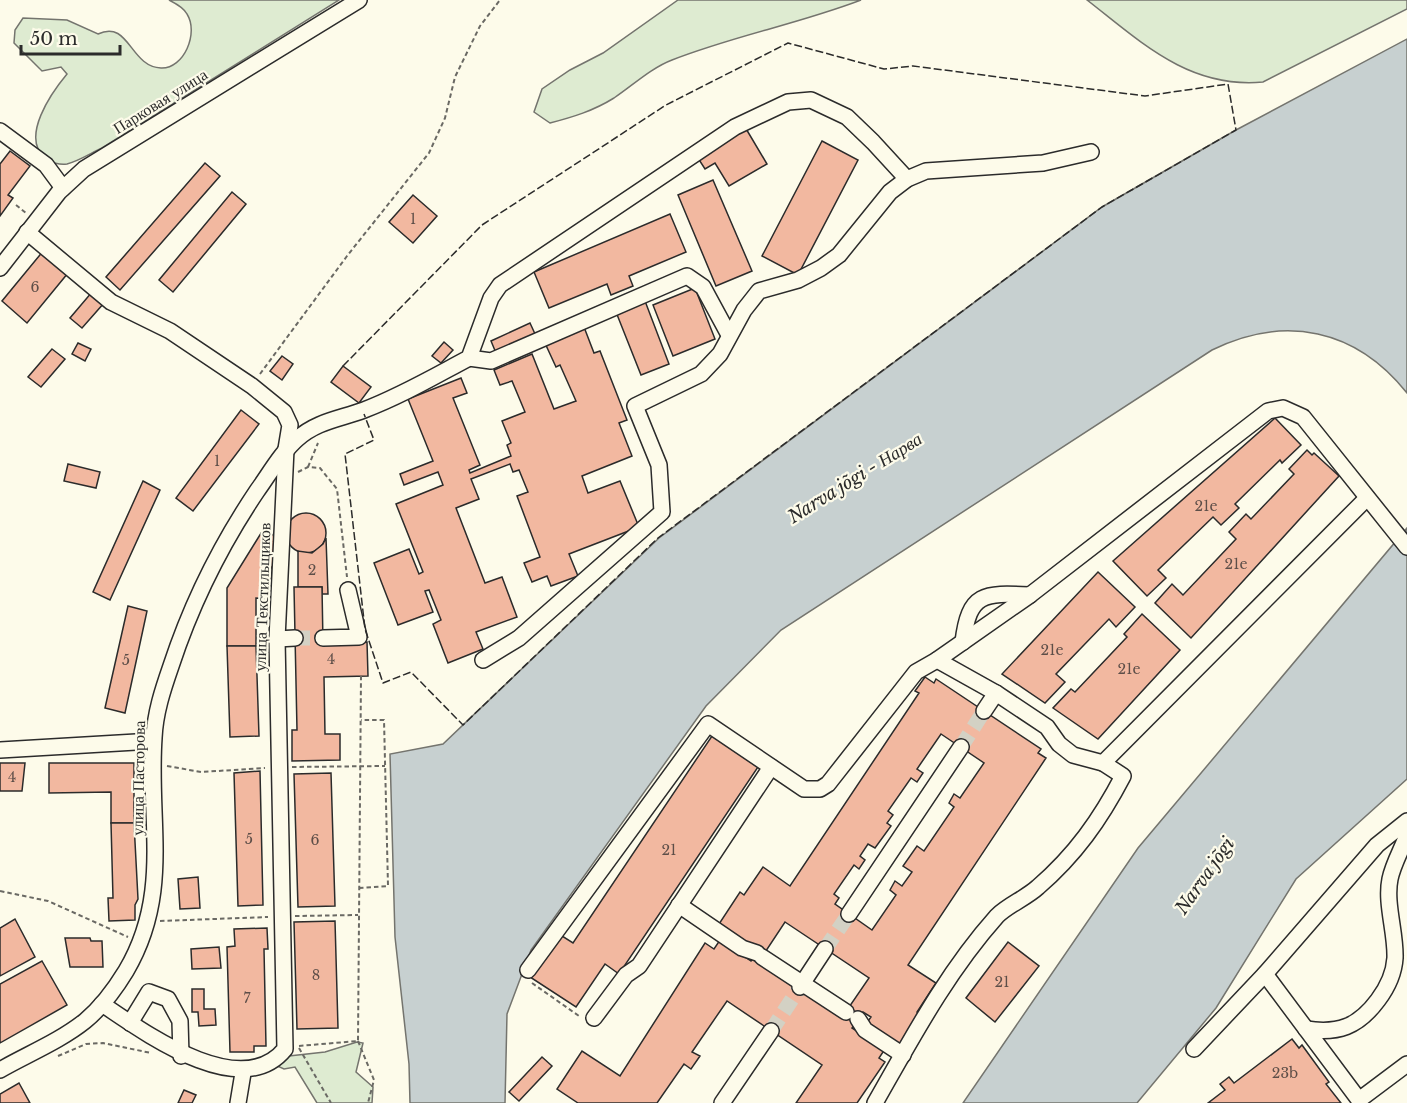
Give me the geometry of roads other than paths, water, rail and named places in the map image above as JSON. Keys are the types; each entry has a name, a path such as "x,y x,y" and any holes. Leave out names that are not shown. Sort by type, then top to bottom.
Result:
{"street":[{"name":"Парковая улица","path":"0,268 63,188 103,158 358,0"},
{"path":"469,358 491,298 500,285 735,127 788,102 811,100 847,117 907,180"},
{"path":"0,131 45,165 63,188"},
{"path":"483,660 519,638 662,512 659,465 635,406 701,374 720,354 729,335 759,291 798,280 821,268 839,255 890,192 926,171 1043,163 1090,152"},
{"name":"улица Текстильщиков","path":"27,232 111,302 170,331 252,386 284,412 290,425 286,449 277,639 282,916 291,1048 277,1061 262,1070 243,1073"},
{"path":"286,449 312,428 328,419 363,410 469,358 491,361 687,276 703,287 729,335"},
{"path":"528,970 708,724 804,789 820,789 828,784 916,672 937,660 1030,595 1268,411 1283,408 1303,417 1402,542"},
{"name":"улица Пасторова","path":"0,1070 63,1036 86,1020 121,980 140,944 149,921 155,857 153,741 163,690 204,579 232,527 286,449"},
{"path":"1103,763 1367,498"},
{"path":"323,638 359,637 348,590"},
{"path":"963,642 966,617 973,605 987,596 1030,595"},
{"path":"277,639 295,638"},
{"path":"875,1103 955,968 999,914 1038,887 1084,841 1106,810 1122,776 1103,763 1073,755 1059,744 1047,727 996,693 937,660"},
{"path":"984,711 996,693"},
{"path":"0,750 153,741"},
{"path":"849,914 961,747"},
{"path":"594,1018 626,975 639,966 771,767"},
{"path":"1194,1049 1265,974 1377,845 1407,821"},
{"path":"1306,1029 1326,1032 1346,1029 1358,1023 1385,991 1395,956 1390,880 1407,835"},
{"path":"679,905 742,948 759,955 801,985 852,1016 865,1029 903,1055"},
{"path":"801,985 825,949"},
{"path":"1265,974 1359,1102 1407,1064"},
{"path":"130,1023 149,992 168,999 180,1021 181,1056"},
{"path":"102,1004 181,1056 214,1068 243,1073 238,1103"},
{"path":"722,1103 771,1031"}],"water":[{"name":"Narva jõgi - Нарва","path":"1407,39 1407,393 1387,371 1365,354 1342,342 1318,334 1292,331 1266,333 1239,339 1212,350 781,630 706,706 531,950 507,1014 505,1103 410,1103 409,1064 395,937 390,754 443,744 659,538 1102,207 1236,130"},
{"name":"Narva jõgi","path":"1407,528 1407,779 1296,879 1216,1008 1137,1103 963,1103 1138,848"}],"tunnel":[{"path":"295,638 323,638"},
{"path":"961,747 984,711"},
{"path":"825,949 849,914"},
{"path":"771,1031 800,987"}]}
